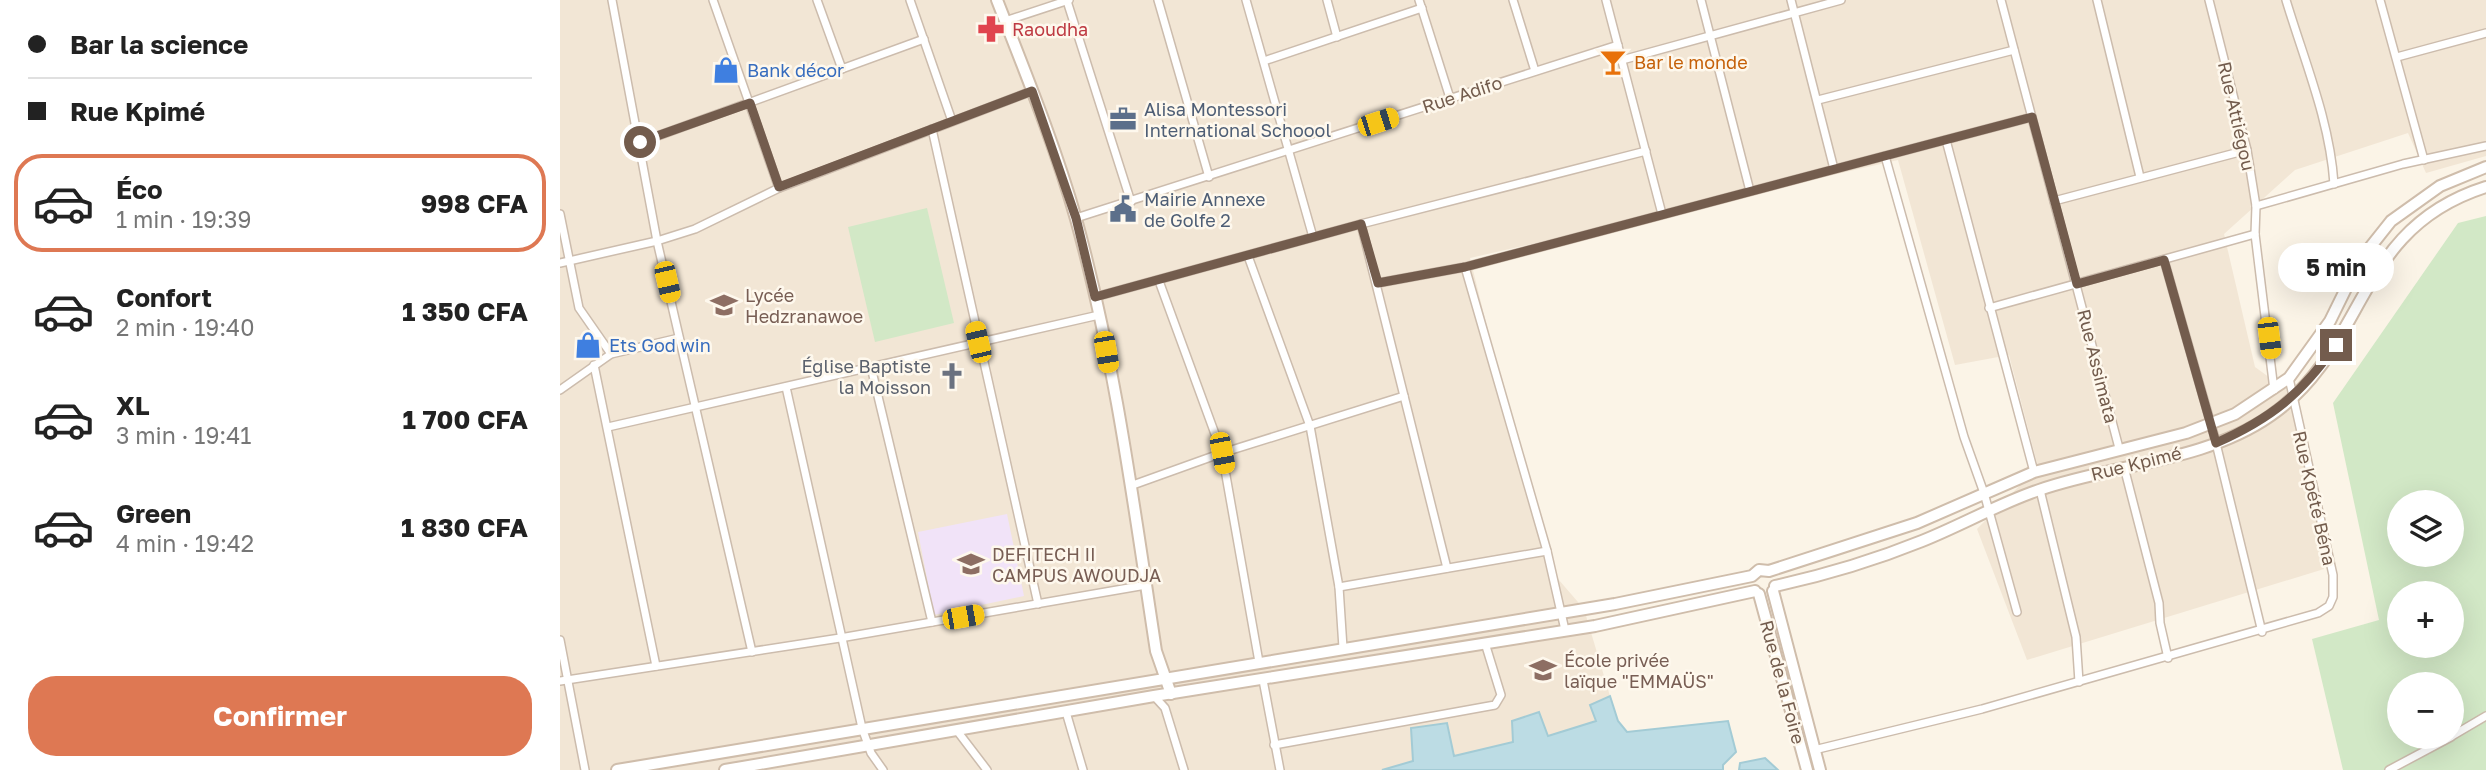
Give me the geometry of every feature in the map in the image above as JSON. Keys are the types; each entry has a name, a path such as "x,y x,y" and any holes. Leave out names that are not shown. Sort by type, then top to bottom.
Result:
{"main road":[{"path":"997,0 1076,218 1099,315 1156,651 1171,694"},
{"path":"1769,571 1885,534 2034,472 2211,425 2274,390 2289,378 2330,321 2360,260 2391,221 2440,186 2486,167"},
{"name":"Rue Kpimé","path":"1774,588 1889,553 2040,489 2216,443 2252,427 2293,399 2336,345 2376,269 2406,232 2446,205 2486,187"},
{"path":"617,770 1564,612 1752,576 1761,569 1769,571 1775,577 1774,588 1820,770"},
{"path":"1752,576 1751,584 1757,592"},
{"path":"725,770 769,767 868,746 1154,696 1617,622 1774,588"},
{"name":"Rue de la Foire","path":"1757,592 1807,770"},
{"path":"1154,696 1151,679 1156,651"}],"street":[{"path":"612,0 657,241 752,652"},
{"path":"713,0 779,187"},
{"path":"817,0 842,69"},
{"path":"910,0 952,121"},
{"path":"1005,21 1068,0 1131,202"},
{"path":"1158,0 1209,177"},
{"path":"1246,0 1312,237"},
{"path":"1327,0 1337,37"},
{"path":"1513,0 1535,71"},
{"path":"1606,0 1662,215"},
{"path":"1701,0 1751,191"},
{"path":"1791,0 1834,169"},
{"path":"1622,60 1841,0"},
{"name":"Rue Assimata","path":"2001,0 2119,448"},
{"path":"2097,0 2140,177"},
{"name":"Rue Attiégou","path":"2209,0 2247,150 2256,206 2255,234 2274,390"},
{"path":"2286,0 2330,145 2334,184"},
{"path":"2380,0 2424,160"},
{"path":"1264,61 1337,37 1421,4 1450,98"},
{"path":"2397,57 2486,33"},
{"path":"640,142 923,39"},
{"name":"Rue Adifo","path":"1076,218 1618,45"},
{"path":"1818,100 2014,50"},
{"path":"560,263 657,241 695,229 779,187 1032,91"},
{"path":"1378,283 1465,267 2032,117"},
{"path":"932,129 1038,604"},
{"path":"1946,140 2034,472"},
{"path":"2256,206 2424,160 2486,146"},
{"path":"2054,201 2247,150"},
{"path":"1095,297 1361,224 1646,151"},
{"path":"1885,156 1964,437 1984,493 2017,612"},
{"path":"560,214 579,308 611,354"},
{"path":"1361,224 1378,283 1447,568"},
{"path":"1989,308 2255,234"},
{"path":"1248,256 1310,425 1339,587 1343,648"},
{"path":"1814,750 2262,632 2216,443 2164,260"},
{"path":"1465,267 1564,612 1566,630"},
{"path":"1158,281 1222,453 1258,662"},
{"path":"608,427 1099,315"},
{"path":"560,390 611,354 679,338"},
{"path":"594,365 656,666"},
{"path":"872,367 932,622"},
{"name":"Rue Kpété Béna","path":"2262,632 2318,614 2329,606 2333,597 2333,575 2289,378"},
{"path":"786,387 862,728 868,746 883,770"},
{"path":"1130,486 1222,453 1404,397"},
{"path":"2124,466 2159,603 2160,623 2168,658"},
{"path":"2040,489 2077,637 2079,682"},
{"path":"1339,587 1547,551"},
{"path":"564,680 840,638 1146,585"},
{"path":"560,640 564,680 585,770"},
{"path":"1274,745 1495,705 1501,695 1485,643"},
{"path":"1263,680 1280,770"},
{"path":"1165,708 1171,694"},
{"path":"1154,696 1165,708 1184,770"},
{"path":"1066,712 1083,770"},
{"path":"2464,729 2486,716"},
{"path":"958,732 987,770"},
{"path":"2389,770 2428,749"}],"shaded area":[{"path":"560,0 2486,0 2486,156 2426,173 2408,133 2295,170 2224,234 2255,367 2299,399 2324,569 2027,660 1977,529 2038,467 2009,355 1955,365 1898,160 1470,258 1546,565 1584,609 1610,696 1590,705 1596,722 1547,736 1538,712 1513,742 1454,756 1411,728 1413,761 1382,770 560,770"},
{"name":"DEFITECH II CAMPUS AWOUDJA","path":"1007,514 1024,596 934,615 918,532"}],"green space":[{"path":"927,208 954,323 875,342 848,227"},
{"path":"2486,216 2486,770 2343,770 2312,639 2379,620 2333,403 2458,223"}],"water":[{"path":"1610,696 1618,721 1627,732 1728,721 1736,752 1723,765 1723,770 1382,770 1413,761 1411,728 1447,723 1454,756 1513,742 1512,721 1539,712 1548,736 1596,721 1590,705"},
{"path":"1765,758 1778,770 1739,770 1740,763"}],"place":[{"name":"Raoudha","path":"991,29"},
{"name":"Bar le monde","path":"1613,62"},
{"name":"Bank décor","path":"726,70"},
{"name":"Alisa Montessori International Schoool","path":"1123,119"},
{"name":"Mairie Annexe de Golfe 2","path":"1123,209"},
{"name":"Lycée Hedzranawoe","path":"724,305"},
{"name":"Ets God win","path":"588,345"},
{"name":"Église Baptiste la Moisson","path":"952,376"},
{"name":"DEFITECH II CAMPUS AWOUDJA","path":"971,564"},
{"name":"École privée laïque \"EMMAÜS\"","path":"1543,670"}],"route":[{"path":"640,142 750,103 779,187 1032,91 1076,218 1095,297 1361,224 1378,283 1465,267 2032,117 2077,284 2164,260 2216,443 2252,427 2293,399 2336,345"}]}
